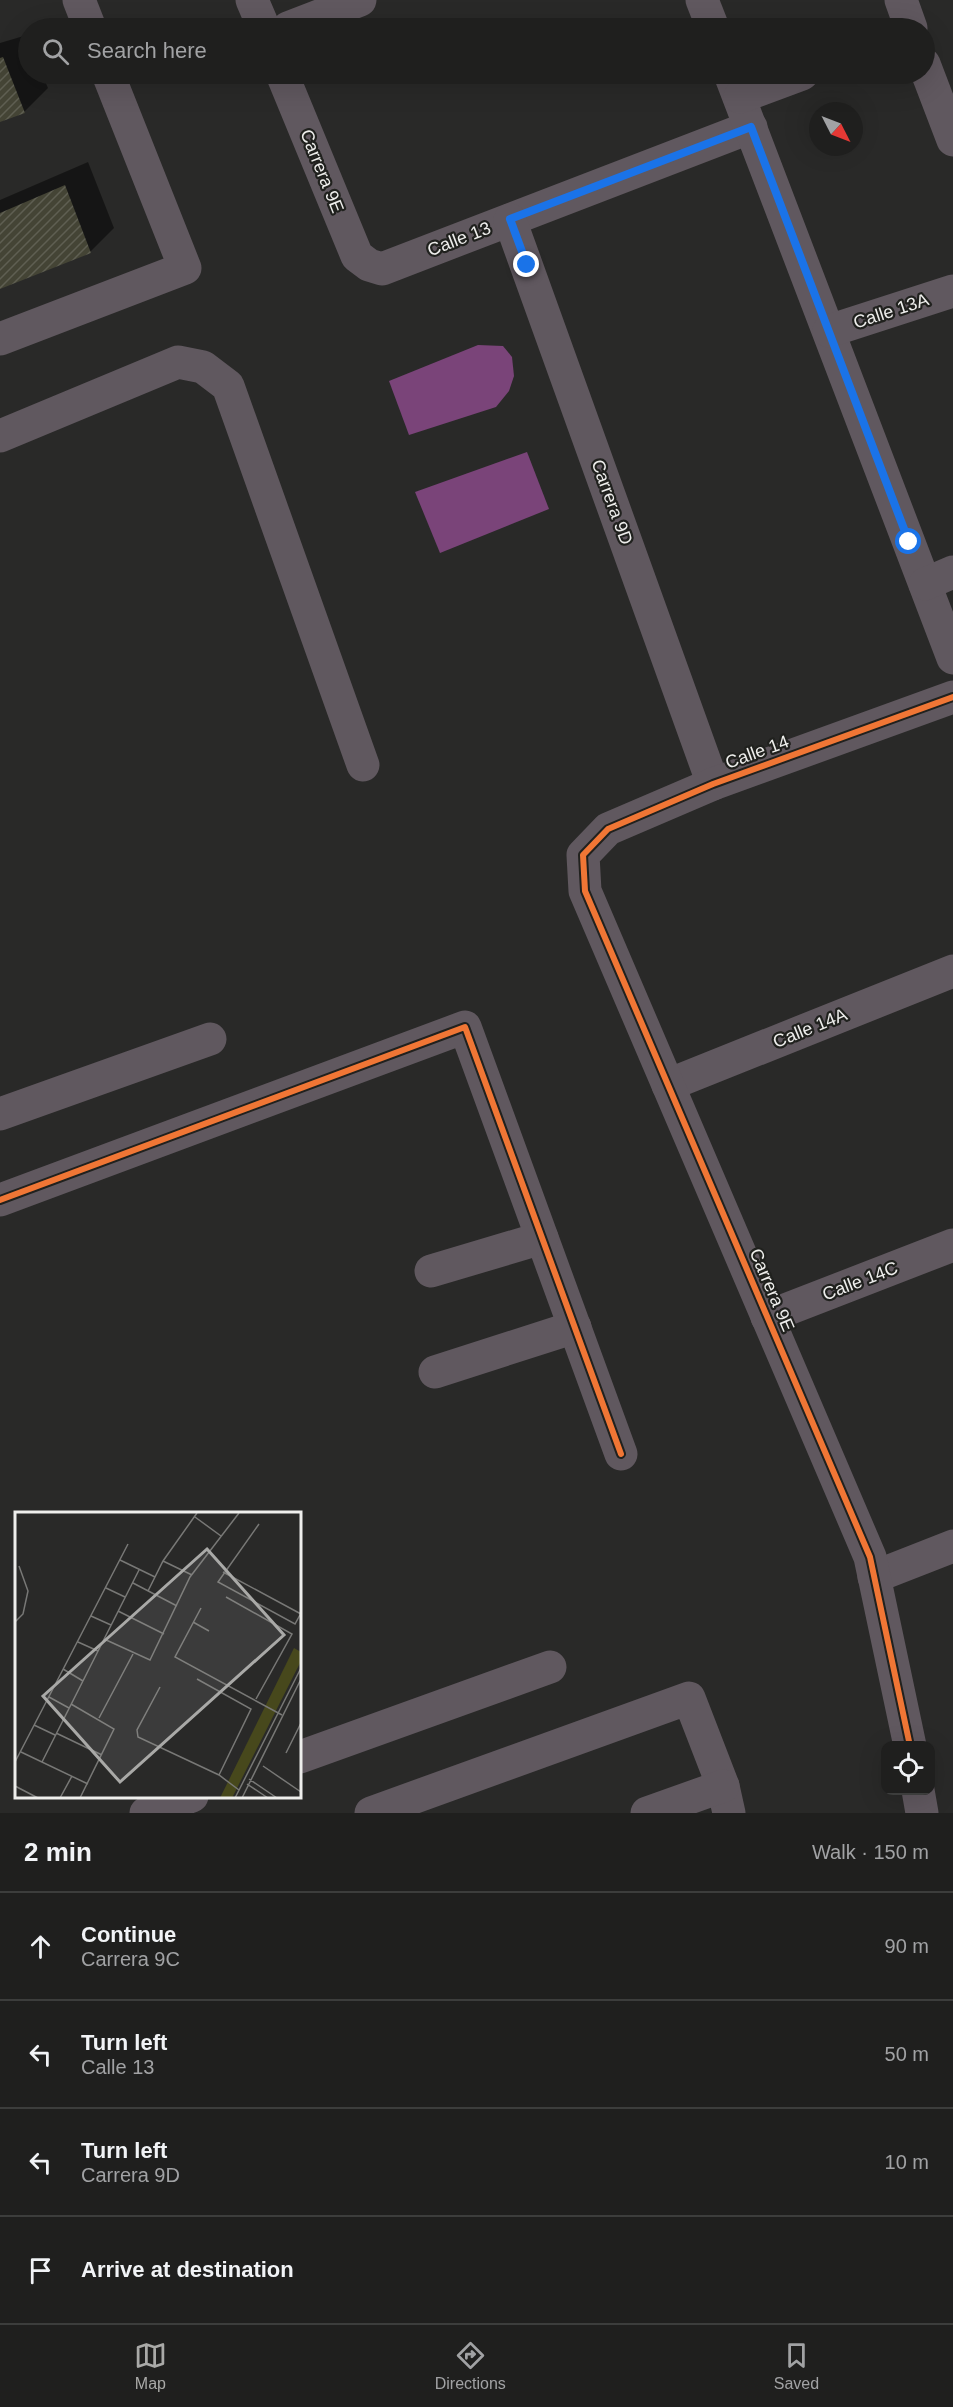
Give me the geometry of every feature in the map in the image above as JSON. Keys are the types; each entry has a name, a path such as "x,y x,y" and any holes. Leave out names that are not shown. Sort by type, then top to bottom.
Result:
{"street":[{"path":"79,0 86,18"},
{"path":"252,0 260,18"},
{"path":"314,18 360,0"},
{"path":"702,0 709,18"},
{"path":"901,0 907,18"},
{"path":"0,339 185,268 112,84"},
{"name":"Carrera 9E","path":"286,84 357,256 369,265"},
{"name":"Calle 13","path":"369,265 382,269 510,219 740,99 777,84"},
{"path":"932,84 953,140"},
{"path":"740,99 829,331 939,578 953,658"},
{"name":"Carrera 9D","path":"510,219 713,784"},
{"name":"Calle 13A","path":"829,331 953,291"},
{"path":"0,436 178,362 203,367 228,386 363,765"},
{"name":"Calle 14","path":"583,855 609,829 713,784 953,697"},
{"name":"Carrera 9E","path":"583,855 585,891 870,1557 909,1741"},
{"name":"Calle 14A","path":"668,1085 953,971"},
{"path":"0,1200 465,1027 621,1454"},
{"path":"0,1114 210,1039"},
{"path":"430,1271 542,1238"},
{"name":"Calle 14C","path":"766,1317 953,1245"},
{"path":"435,1372 575,1328"},
{"path":"874,1577 953,1546"},
{"path":"302,1756 550,1667"},
{"path":"371,1813 688,1698 726,1800 647,1813"},
{"path":"919,1795 922,1813"},
{"path":"146,1813 189,1798"}],"shaded area":[{"path":"478,345 503,346 512,357 514,376 509,391 496,407 409,435 389,381"},
{"path":"527,452 549,509 440,553 415,492"}],"building":[{"path":"3,57 25,113 0,122 0,58"},
{"path":"65,185 91,253 0,289 0,213"}],"cycle path":[{"path":"909,1741 870,1557 585,891 583,855 608,829 713,784 953,697"},
{"path":"0,1200 465,1027 621,1454"}],"route":[{"path":"527,265 510,219 751,127 909,542"}]}
